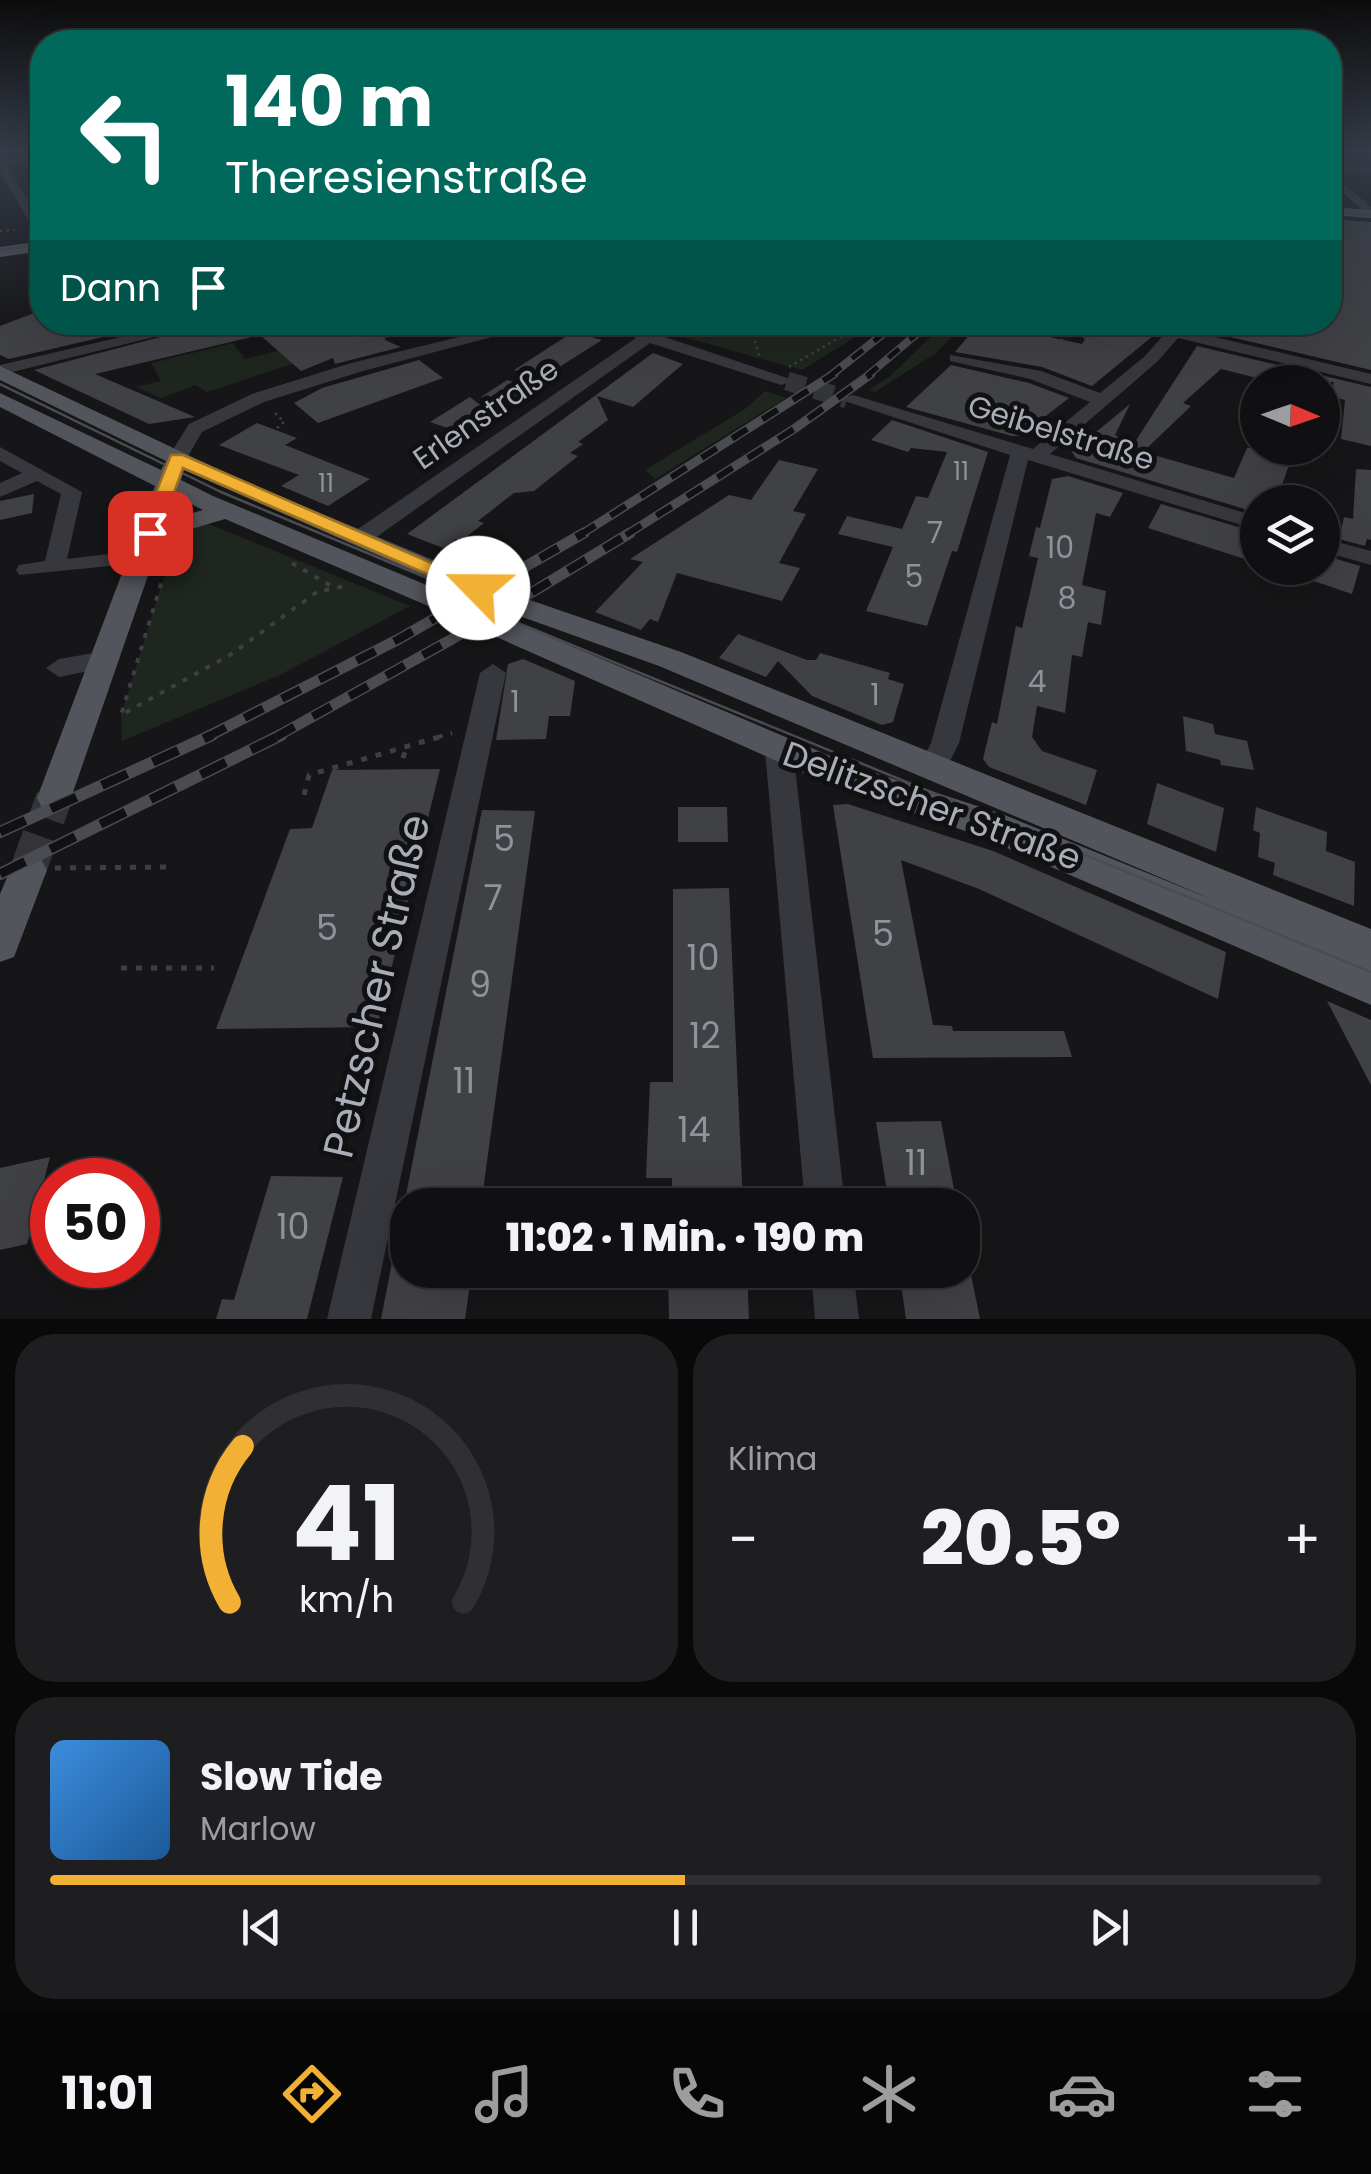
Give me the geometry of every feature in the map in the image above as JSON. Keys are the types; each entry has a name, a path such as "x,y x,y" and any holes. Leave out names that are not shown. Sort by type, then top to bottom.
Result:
{"main road":[{"path":"0,250 30,247"},
{"path":"0,371 177,459 478,588"},
{"path":"0,399 167,484 450,606"},
{"path":"54,798 105,660 154,549 167,484 177,459"},
{"path":"154,549 226,511"},
{"name":"Delitzscher Straße","path":"524,607 670,659 1371,948"},
{"name":"Delitzscher Straße","path":"496,625 843,776 1007,831 1371,985"},
{"path":"2,936 28,870"}],"street":[{"path":"0,371 153,335"},
{"path":"148,444 195,428 258,398 338,372 489,335"},
{"path":"638,335 786,375"},
{"name":"Erlenstraße","path":"360,538 653,335"},
{"path":"934,767 945,743 1027,455 1102,400 1173,335"},
{"path":"1207,335 1371,379"},
{"path":"956,358 1033,369 1102,400"},
{"name":"Geibelstraße","path":"847,399 1240,519"},
{"path":"177,459 195,428"},
{"path":"0,453 72,492 55,564"},
{"path":"0,491 37,473"},
{"path":"27,570 154,549"},
{"path":"1340,549 1371,558"},
{"path":"59,668 105,660"},
{"name":"Petzscher Straße","path":"349,1319 492,673"},
{"path":"780,750 823,1188"},
{"path":"833,1288 836,1319"}],"path":[{"path":"0,327 30,322"},
{"path":"356,347 354,344 389,335"},
{"path":"753,335 762,362"},
{"path":"786,375 846,335"},
{"path":"1033,369 1068,335"},
{"path":"1076,335 1137,355"},
{"path":"154,549 121,714 230,656 317,592 397,582"},
{"path":"304,795 309,775 481,726"},
{"path":"403,758 407,746"},
{"path":"28,870 171,866"},
{"path":"121,968 214,968"}],"shaded area":[{"path":"312,335 389,335 207,392 195,385 161,398 136,387 161,381 151,363 233,343 245,359 281,350"},
{"path":"676,335 859,335 802,370"},
{"path":"933,335 953,335 936,353 875,392 869,390 889,377"},
{"path":"765,391 786,398 655,479 645,470 745,409"},
{"path":"204,522 410,606 280,675 122,741 121,715 173,548 181,533"}],"building":[{"path":"1342,220 1371,222 1371,370 1222,335 1342,335"},
{"path":"30,315 30,335 111,335 9,359 0,355 0,326"},
{"path":"168,335 260,335 95,374 195,417 149,424 34,370"},
{"path":"260,335 384,335 385,340 401,347 335,364 333,358 301,371"},
{"path":"568,335 602,340 542,378 514,370"},
{"path":"969,335 1040,335 1082,344 1088,335 1154,335 1092,386 1042,367 955,352"},
{"path":"1197,346 1278,365 1240,365 1240,374 1221,369 1183,403 1191,406 1143,452 1234,478 1240,464 1289,465 1282,485 1240,485 1240,508 1076,458 1072,452 1130,404 1115,435 1133,445"},
{"path":"653,353 683,364 633,407 597,396 608,420 578,442 583,444 570,453 578,456 534,491 514,493 478,521 484,523 461,541 456,539 443,548 407,534"},
{"path":"419,360 443,378 318,423 294,403 322,388"},
{"path":"951,365 1029,383 1069,398 1020,436 906,407"},
{"path":"507,380 530,387 504,405 481,397"},
{"path":"1340,380 1371,387 1371,446 1341,439 1345,400 1340,399"},
{"path":"470,397 489,412 459,432 430,422"},
{"path":"892,420 988,452 957,552 952,551 927,626 866,611 893,547 838,534 847,516 902,529 916,496 928,498 947,452 911,448 908,452 871,440"},
{"path":"257,423 297,438 285,445 370,479 328,506 281,486 299,475 219,445"},
{"path":"779,460 818,469 793,511 806,514 779,563 800,568 782,601 677,573 658,622 650,619 641,630 595,612 643,562 630,559 729,495 751,500"},
{"path":"1356,469 1371,470 1371,540 1367,539 1365,546 1340,539 1344,517 1353,519"},
{"path":"1068,476 1123,493 1110,517 1096,513 1082,585 1106,591 1101,625 1088,622 1082,657 1072,655 1065,713 1037,706 1032,737 1042,751 1097,770 1086,805 989,767 983,759 992,722 997,724 1016,626 1022,628 1038,558 1029,556 1036,527 1040,528 1052,479"},
{"path":"34,494 32,513 0,520 0,501"},
{"path":"1161,504 1240,528 1240,557 1148,528"},
{"path":"1340,560 1360,566 1352,594 1325,585 1340,585"},
{"path":"738,634 807,660 816,660 820,653 890,673 888,679 904,684 893,722 882,725 812,696 778,661 766,677 719,658"},
{"path":"523,659 575,681 570,716 549,716 546,739 496,740 508,664"},
{"path":"1183,716 1213,724 1215,734 1247,741 1254,770 1221,765 1220,760 1186,751"},
{"path":"440,769 377,1027 216,1029 290,829 312,828 332,770"},
{"path":"1157,783 1224,808 1216,852 1147,824"},
{"path":"848,804 993,851 1226,952 1218,999 979,889 901,860 933,1025 952,1026 953,1031 1064,1031 1072,1057 873,1058 833,805"},
{"path":"678,807 727,807 728,842 678,842"},
{"path":"1256,807 1327,832 1326,851 1355,862 1354,906 1273,875 1275,863 1258,857 1260,833 1253,830"},
{"path":"482,810 535,811 483,1188 407,1188"},
{"path":"729,888 742,1188 672,1188 672,1178 646,1178 650,1082 673,1082 673,889"},
{"path":"1327,1001 1371,1020 1371,1085"},
{"path":"941,1121 954,1188 886,1188 876,1122"},
{"path":"30,1161 27,1244 0,1250 0,1168"},
{"path":"271,1176 343,1177 307,1319 216,1319 222,1299 234,1300"},
{"path":"390,1273 390,1288 469,1288 465,1319 381,1319"},
{"path":"668,1288 748,1288 749,1319 669,1319"},
{"path":"902,1288 974,1288 980,1319 906,1319"}],"tunnel":[{"path":"787,381 847,399"},
{"path":"478,589 524,607"},
{"path":"450,605 495,625"},
{"path":"28,870 54,798"}],"tram line":[{"path":"1351,214 1371,215"},
{"path":"0,250 30,246"},
{"path":"0,384 221,492 468,595"},
{"path":"506,618 1371,972"}],"railway":[{"path":"830,376 882,335"},
{"path":"867,376 916,335"},
{"path":"580,535 834,374"},
{"path":"626,535 794,429 871,374"},
{"path":"207,737 399,639 584,533"},
{"path":"276,737 488,619 630,533"},
{"path":"0,832 212,735"},
{"path":"0,874 281,735"}],"route":[{"path":"150,533 177,459 478,588"}]}
